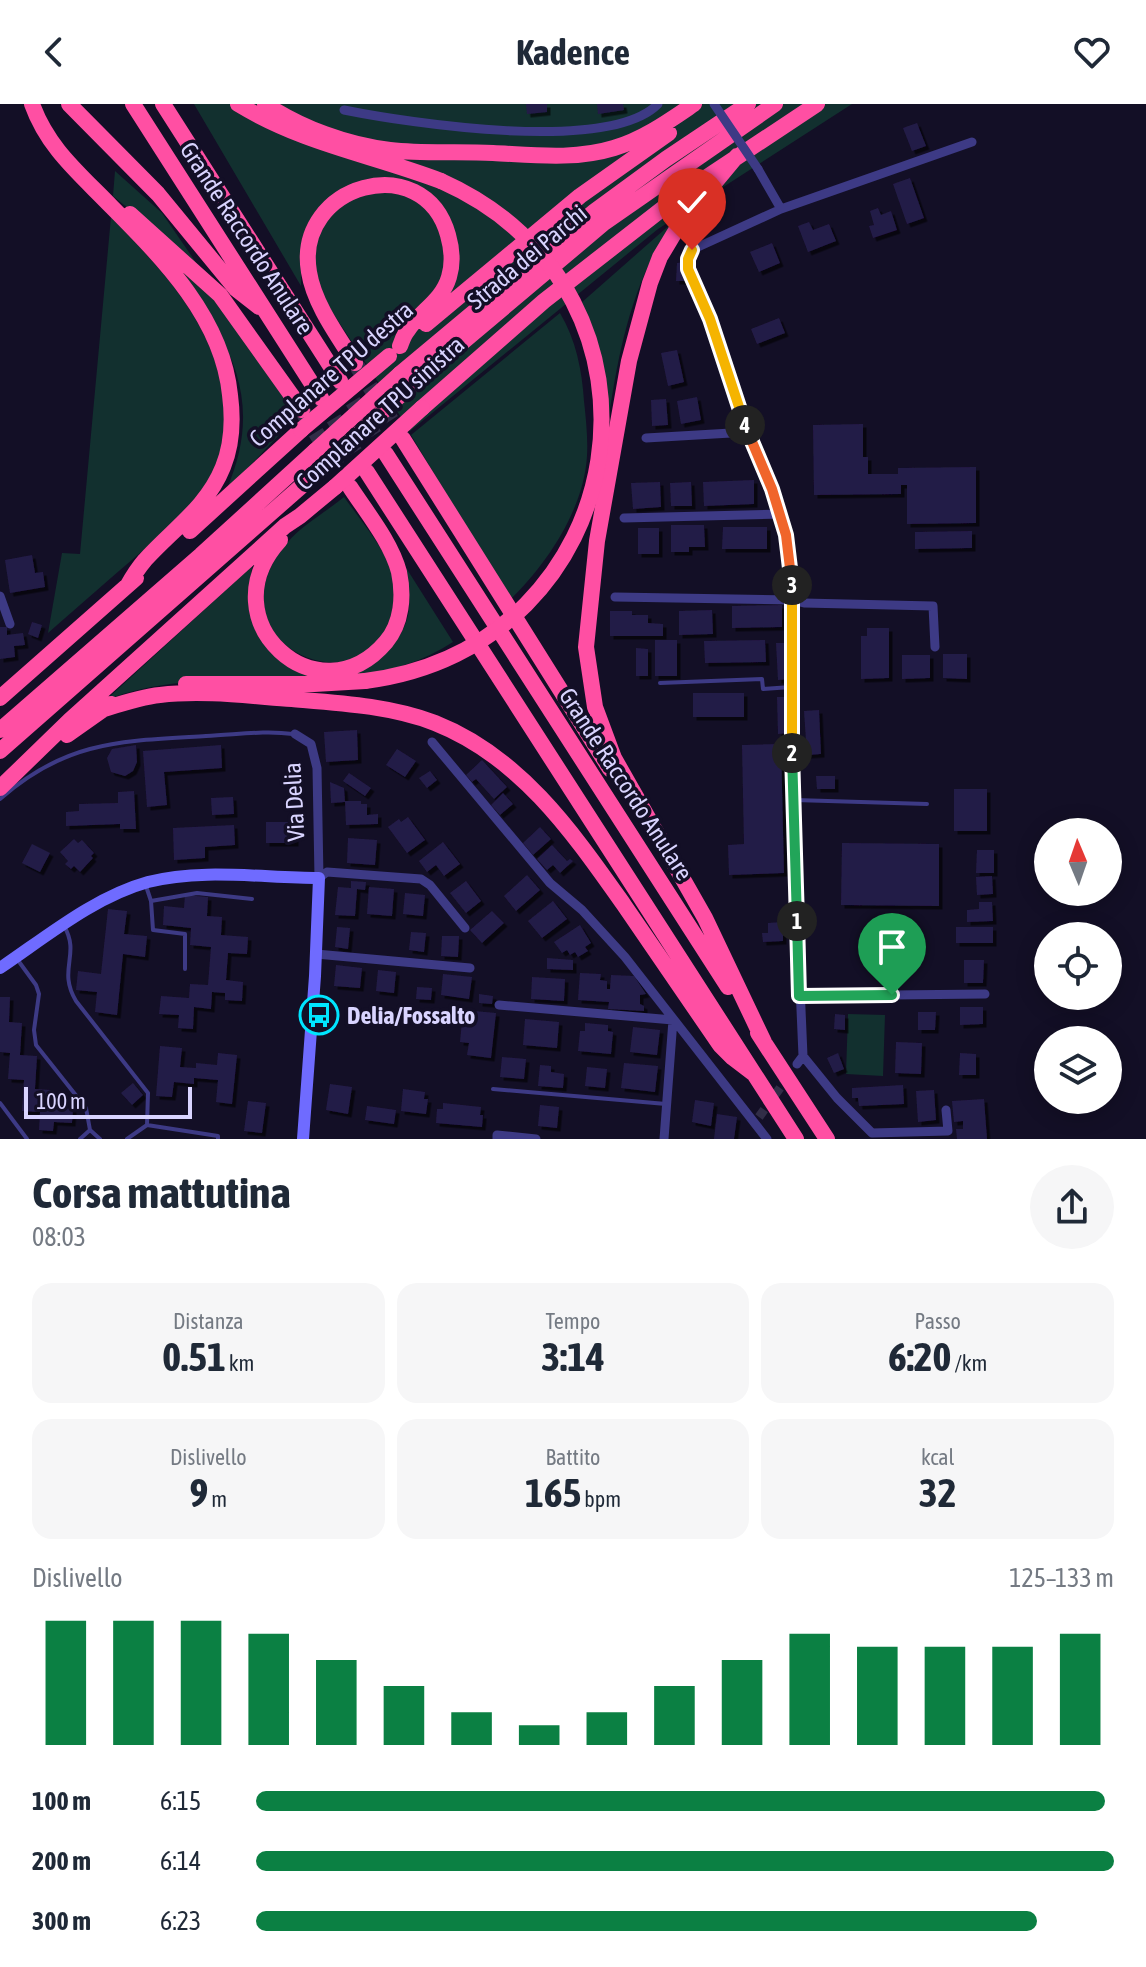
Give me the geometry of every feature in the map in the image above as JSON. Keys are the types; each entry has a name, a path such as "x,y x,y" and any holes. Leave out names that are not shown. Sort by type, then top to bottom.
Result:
{"highway":[{"path":"32,104 45,133 61,156 176,279 205,317 229,382 229,447 223,467 214,485 185,522 144,561 128,585"},
{"path":"69,104 158,194 236,289 266,311"},
{"name":"Grande Raccordo Anulare","path":"133,104 321,398"},
{"name":"Grande Raccordo Anulare","path":"163,104 340,381"},
{"path":"0,788 101,710 139,692 190,683 314,684 365,681 410,673 443,661 481,642 516,615 550,577 569,547 588,502 598,461 601,420 599,381 588,336 569,294 539,251 508,221 467,193 441,181 310,140 238,104"},
{"path":"265,104 301,124 368,146 391,150 557,156 600,151 646,135 694,104"},
{"path":"286,104 315,120 359,135 393,144 447,151"},
{"name":"Complanare TPU destra","path":"0,698 394,351 580,196 711,104"},
{"name":"Strada dei Parchi","path":"0,751 321,469 404,382 595,211 748,104"},
{"name":"Strada dei Parchi","path":"0,730 315,451 604,223 775,104"},
{"name":"Complanare TPU sinistra","path":"0,788 69,721 285,526 342,487 422,408 544,301 680,195 817,104"},
{"path":"737,156 678,227 660,257 650,283 629,361 597,541 587,634 588,670 601,728 642,812 705,918 764,1042"},
{"path":"355,363 312,288 307,259 309,242 324,212 345,194 358,188 389,185 418,194 445,224 449,237 449,278 394,351"},
{"path":"102,197 117,203 220,295 302,410"},
{"path":"403,439 628,798 642,812"},
{"name":"Grande Raccordo Anulare","path":"386,454 827,1139"},
{"name":"Grande Raccordo Anulare","path":"367,472 796,1139"},
{"path":"300,516 269,553 257,577 255,607 259,622 276,648 300,665 315,670 349,668 376,653 389,638 401,606 395,559 342,487"},
{"path":"101,710 161,695 239,695 396,712 465,737 504,763 555,812 614,891 720,1045 754,1074"}],"street":[{"path":"344,110 396,121 457,128 549,131 629,120 646,114 658,104"},
{"path":"711,104 758,169 781,209"},
{"path":"946,1110 948,1135 869,1131 800,1060 790,556 772,489 748,432 710,319 688,269 688,259 692,250 708,241 781,209 972,142"},
{"path":"646,438 748,432"},
{"path":"624,518 780,514"},
{"path":"0,596 10,624"},
{"path":"615,597 933,606 935,647"},
{"name":"Via Delia","path":"295,734 311,744 317,768 319,878 303,1139"},
{"path":"432,742 550,883 582,910 625,957 673,1020 757,1119 767,1139"},
{"path":"0,968 115,894 145,883 181,877 319,878 327,872 421,879 430,885 465,928"},
{"path":"316,954 470,968"},
{"path":"799,996 985,994"},
{"path":"499,1005 673,1020"},
{"path":"664,1139 673,1020"},
{"path":"497,1139 497,1135 536,1139"}],"lane":[{"path":"660,683 762,679 763,689 791,687"},
{"name":"Via Delia","path":"0,799 52,762 106,744 265,733 295,734"},
{"path":"793,800 927,804"},
{"path":"207,894 209,875"},
{"path":"145,883 151,901 153,930 185,934 185,969"},
{"path":"151,901 176,895 207,894 252,899"},
{"path":"64,925 72,946 66,973 68,986 76,1001 148,1093 147,1125"},
{"path":"16,957 39,994 34,1030 36,1045 86,1108 90,1130 100,1139"},
{"path":"493,1089 667,1104"},
{"path":"0,1103 27,1139"},
{"path":"127,1139 147,1125 203,1133 218,1136 218,1139"},
{"path":"80,1139 90,1130"}],"green space":[{"path":"194,104 852,104 658,229 410,431 301,264 301,286"},
{"path":"115,171 162,213 197,264 113,196"},
{"path":"111,217 167,278 198,323 219,373 224,401 224,440 212,478 189,509 48,633 62,553 80,554"},
{"path":"673,222 637,293 622,344 608,423 600,362 593,332 581,303"},
{"path":"156,245 186,270 229,315 296,417 226,491 239,454 243,420 240,388 217,330"},
{"path":"560,313 574,345 582,378 587,442 584,476 571,515 550,553 510,600 411,435"},
{"path":"344,497 372,534 389,564 395,581 396,601 388,627 370,651 346,661 319,661 294,651 274,633 264,608 267,577 293,536"},
{"path":"398,555 453,642 413,662 371,673 328,678 193,682 149,688 106,700 252,566 251,612 258,632 272,653 362,670 389,650 406,621 409,599"},
{"path":"848,1014 885,1015 883,1076 846,1074"}],"building":[{"path":"526,104 547,104 547,112 527,114"},
{"path":"597,104 623,104 624,110 598,114"},
{"path":"917,123 926,146 912,151 903,128"},
{"path":"910,178 924,218 907,224 893,184"},
{"path":"878,208 881,215 891,211 897,230 873,238 869,226 874,225 870,211"},
{"path":"809,222 813,230 829,224 836,241 808,252 798,226"},
{"path":"772,243 780,263 759,272 750,252"},
{"path":"684,262 685,281 676,281 677,263"},
{"path":"779,318 785,333 757,344 751,329"},
{"path":"677,350 684,382 668,386 661,353"},
{"path":"697,397 701,420 681,424 677,401"},
{"path":"666,399 668,425 652,426 651,400"},
{"path":"863,424 863,457 868,457 868,474 898,474 898,468 976,467 976,523 907,524 907,485 901,485 901,494 814,495 813,425"},
{"path":"754,480 754,504 704,506 703,482"},
{"path":"660,482 661,507 633,509 631,483"},
{"path":"691,482 692,506 671,506 670,483"},
{"path":"671,525 704,525 705,547 689,547 689,552 671,552"},
{"path":"723,527 767,527 767,549 722,549"},
{"path":"638,528 659,528 659,554 638,554"},
{"path":"972,531 972,548 915,549 915,532"},
{"path":"32,555 35,573 43,572 45,587 10,593 5,560"},
{"path":"782,605 782,627 732,628 732,606"},
{"path":"712,610 713,634 679,635 679,611"},
{"path":"610,611 648,615 648,623 663,624 663,636 610,636"},
{"path":"32,622 42,625 38,638 28,634"},
{"path":"0,627 7,627 7,635 23,633 25,645 14,646 15,657 0,659"},
{"path":"867,628 889,628 889,678 861,679 861,636 867,636"},
{"path":"655,640 677,640 677,676 655,676"},
{"path":"765,640 766,662 705,663 704,641"},
{"path":"776,643 787,643 789,679 778,680"},
{"path":"636,648 648,649 648,676 636,676"},
{"path":"943,654 967,654 967,679 943,678"},
{"path":"902,655 930,655 930,678 902,679"},
{"path":"693,693 744,693 744,717 693,717"},
{"path":"777,697 787,697 788,733 778,734"},
{"path":"819,710 821,754 807,755 804,711"},
{"path":"357,730 358,760 326,762 324,732"},
{"path":"781,744 784,873 729,875 728,845 744,844 742,745"},
{"path":"136,745 137,762 133,771 125,776 111,772 107,758 112,749"},
{"path":"221,745 222,768 164,772 167,805 147,807 143,751"},
{"path":"397,749 416,761 405,777 386,765"},
{"path":"482,760 507,787 494,799 476,779 472,782 466,775"},
{"path":"430,771 437,780 427,788 419,778"},
{"path":"349,773 371,788 365,796 343,781"},
{"path":"816,776 835,776 835,789 817,789"},
{"path":"330,782 344,788 345,802 331,803"},
{"path":"954,789 987,789 987,831 954,831"},
{"path":"134,791 136,829 120,829 120,824 66,826 66,812 79,811 79,804 118,803 118,792"},
{"path":"503,793 513,804 500,815 491,805"},
{"path":"233,797 234,814 212,815 211,798"},
{"path":"345,801 367,804 367,815 378,814 378,824 346,825"},
{"path":"408,817 425,840 407,853 388,827"},
{"path":"266,822 295,822 295,843 266,843"},
{"path":"234,825 235,845 205,847 205,858 174,860 173,828"},
{"path":"540,827 551,839 533,855 523,843"},
{"path":"348,838 377,840 375,865 347,863"},
{"path":"74,839 78,843 82,840 94,853 80,872 74,866 71,869 65,864 68,861 60,852"},
{"path":"443,842 460,864 444,876 436,865 427,872 419,861"},
{"path":"842,843 939,844 939,906 841,905"},
{"path":"32,844 50,853 40,872 22,863"},
{"path":"552,845 567,861 573,861 560,873 553,865 547,870 537,859"},
{"path":"977,850 994,850 994,873 976,873"},
{"path":"527,875 540,890 516,911 504,896"},
{"path":"992,876 993,894 977,895 976,877"},
{"path":"351,881 366,882 365,890 357,889 355,916 335,915 338,887 351,888"},
{"path":"466,881 481,901 466,913 450,893"},
{"path":"369,887 394,889 392,916 367,914"},
{"path":"405,893 425,895 423,916 403,914"},
{"path":"185,895 208,897 207,916 222,917 221,935 248,937 247,954 228,953 226,980 243,982 242,1001 225,1000 225,993 212,992 211,1009 194,1007 193,1029 178,1028 179,1015 159,1014 161,996 189,998 190,984 208,985 211,947 190,945 191,928 163,925 164,906 184,908"},
{"path":"553,901 567,919 542,938 528,921"},
{"path":"979,902 992,902 993,921 967,922 967,910 979,909"},
{"path":"108,909 127,911 124,934 147,936 145,957 123,954 117,1015 95,1012 97,992 76,990 78,971 101,974"},
{"path":"492,911 504,923 482,943 470,930"},
{"path":"783,922 783,941 763,942 762,933 768,933 768,923"},
{"path":"580,925 591,943 585,947 588,951 578,957 575,952 570,955 567,950 562,953 554,942"},
{"path":"337,927 350,928 348,949 335,947"},
{"path":"956,927 993,927 993,943 956,943"},
{"path":"411,932 426,933 424,952 409,950"},
{"path":"442,936 459,936 458,957 441,956"},
{"path":"547,958 573,960 573,970 547,969"},
{"path":"964,960 984,960 983,983 964,983"},
{"path":"336,965 362,968 360,988 334,986"},
{"path":"378,970 396,972 394,993 376,991"},
{"path":"580,973 601,974 600,980 607,981 607,989 610,989 611,975 634,976 646,994 640,995 644,1011 608,1009 609,1002 578,1000"},
{"path":"443,974 472,977 469,999 441,995"},
{"path":"532,977 565,979 564,1001 531,999"},
{"path":"417,987 432,988 431,1000 416,999"},
{"path":"479,994 493,996 492,1004 479,1003"},
{"path":"0,997 10,997 9,1022 22,1023 20,1055 37,1056 35,1089 51,1090 50,1107 73,1109 72,1123 54,1122 53,1131 39,1130 40,1112 22,1111 24,1080 8,1079 10,1053 0,1052"},
{"path":"960,1007 983,1007 983,1024 960,1025"},
{"path":"463,1010 496,1013 491,1058 467,1055 469,1043 460,1042"},
{"path":"918,1012 936,1012 935,1030 918,1030"},
{"path":"835,1014 845,1015 845,1030 834,1029"},
{"path":"525,1019 559,1022 557,1048 523,1045"},
{"path":"585,1023 608,1025 608,1031 613,1032 611,1054 578,1051 580,1031 585,1031"},
{"path":"633,1027 660,1030 657,1055 630,1052"},
{"path":"896,1042 922,1043 921,1074 895,1073"},
{"path":"160,1046 182,1048 180,1067 196,1068 196,1063 217,1065 218,1053 237,1055 232,1104 216,1102 218,1080 194,1078 194,1084 174,1082 172,1097 156,1096"},
{"path":"838,1053 844,1069 834,1073 827,1058"},
{"path":"960,1053 976,1054 976,1075 959,1075"},
{"path":"502,1057 526,1059 524,1079 500,1077"},
{"path":"624,1063 658,1066 655,1092 621,1088"},
{"path":"540,1065 551,1066 551,1072 564,1074 563,1088 538,1086"},
{"path":"587,1067 607,1069 605,1088 585,1086"},
{"path":"133,1083 143,1095 132,1105 121,1093"},
{"path":"330,1084 352,1087 348,1114 326,1110"},
{"path":"903,1085 904,1104 859,1106 858,1098 852,1098 852,1088"},
{"path":"403,1089 425,1092 424,1099 428,1099 426,1114 401,1111"},
{"path":"934,1090 936,1120 918,1122 916,1091"},
{"path":"984,1099 987,1139 957,1139 956,1129 963,1129 963,1121 954,1122 952,1101"},
{"path":"695,1100 714,1103 711,1126 692,1122"},
{"path":"248,1101 266,1103 262,1133 244,1131"},
{"path":"443,1103 481,1107 482,1127 436,1123 437,1109 443,1109"},
{"path":"540,1105 559,1107 557,1128 538,1126"},
{"path":"367,1106 396,1110 394,1124 365,1120"},
{"path":"717,1114 737,1117 734,1139 714,1139"}],"tunnel":[{"path":"357,366 403,439"},
{"path":"340,381 386,454"},
{"path":"321,398 367,472"},
{"path":"303,412 350,487"},
{"path":"759,1117 788,1077"}],"place":[{"name":"Delia/Fossalto","path":"319,1015"}],"route":[{"path":"692,250 688,269 710,319 748,432 772,489 790,556 799,996 892,995"}]}
